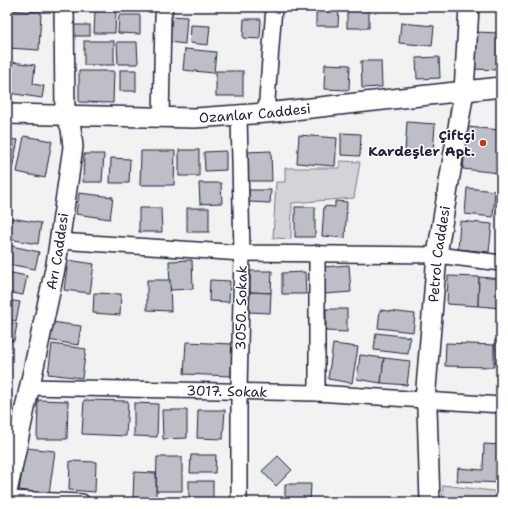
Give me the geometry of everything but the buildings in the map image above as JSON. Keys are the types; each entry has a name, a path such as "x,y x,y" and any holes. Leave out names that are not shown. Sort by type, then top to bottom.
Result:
{"street":[{"name":"Arı Caddesi","path":"7,492 28,387 53,278 60,241 73,146 72,128 65,114 64,7"},
{"path":"161,118 163,94 163,16 165,7"},
{"path":"266,113 274,7"},
{"name":"Petrol Caddesi","path":"430,502 427,408 425,400 437,255 464,91 469,7"},
{"name":"Ozanlar Caddesi","path":"7,114 65,114 195,118 266,113 501,87"},
{"name":"3050. Sokak","path":"239,115 242,253 239,391 239,502"},
{"path":"60,241 242,253 437,255 501,263"},
{"path":"317,253 317,393"},
{"name":"3017. Sokak","path":"28,387 317,393 501,405"},
{"path":"7,499 82,502"}],"shaded area":[{"path":"340,161 360,162 354,198 292,203 291,239 273,238 276,182 285,182 285,168 340,168"},
{"path":"443,485 501,492 501,502 442,502"}],"place":[{"name":"Çiftçi Kardeşler Apt.","path":"483,143"}]}
